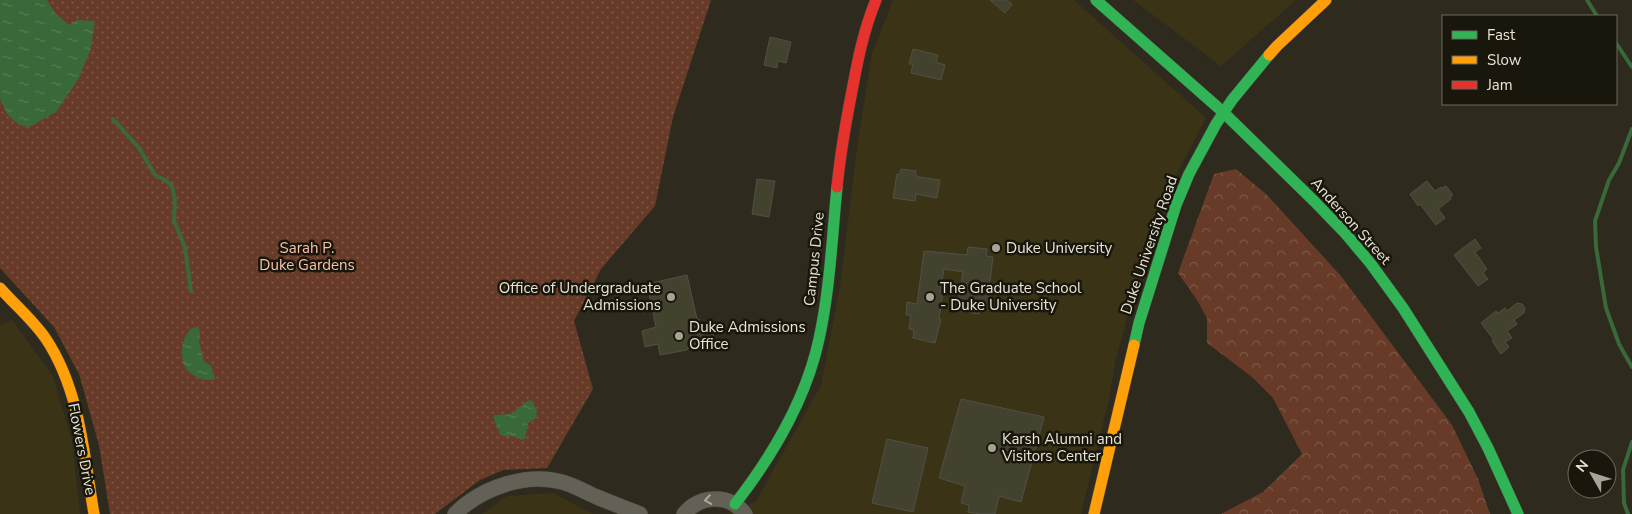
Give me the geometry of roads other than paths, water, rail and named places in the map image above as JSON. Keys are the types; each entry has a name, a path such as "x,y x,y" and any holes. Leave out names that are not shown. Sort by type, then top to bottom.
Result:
{"street":[{"name":"Campus Drive","path":"740,509 752,482 776,446 788,422 809,374 818,342 830,269 839,168 848,110 862,40 876,0"},
{"name":"Anderson Street","path":"1096,0 1224,112 1345,233 1371,264 1403,308 1469,412 1518,514"},
{"name":"Duke University Road","path":"1094,514 1139,323 1176,205 1189,174 1224,112 1253,74 1277,46 1326,0"},
{"name":"Flowers Drive","path":"0,288 45,338 63,371 80,425 94,514"},
{"path":"456,514 474,500 496,488 527,480 544,479 563,482 640,514"},
{"path":"684,514 689,508 700,501 712,498 724,499 740,509"}],"water":[{"path":"0,0 47,0 55,13 69,25 77,20 95,21 91,48 79,78 56,112 29,127 19,125 7,114 0,99"},
{"path":"194,327 199,329 199,343 204,361 211,366 215,379 207,380 198,377 190,373 185,367 182,356 184,339"},
{"path":"531,400 537,410 536,418 528,423 525,439 521,440 517,437 500,435 494,415 511,414"}],"waterway":[{"path":"1587,0 1596,15"},
{"path":"1617,44 1632,67"},
{"path":"113,119 139,148 155,175 172,186 175,201 174,220 185,248 191,291"},
{"path":"1632,129 1619,163 1609,180 1595,221 1596,247 1606,308 1619,344 1632,367"},
{"path":"1628,514 1624,503 1623,470 1632,442"}],"place":[{"name":"Duke University","path":"996,248"},
{"name":"Office of Undergraduate Admissions","path":"671,297"},
{"name":"The Graduate School - Duke University","path":"930,297"},
{"name":"Duke Admissions Office","path":"679,336"},
{"name":"Karsh Alumni and Visitors Center","path":"992,448"}],"park label":[{"name":"Sarah P. Duke Gardens","path":"307,256"}]}
